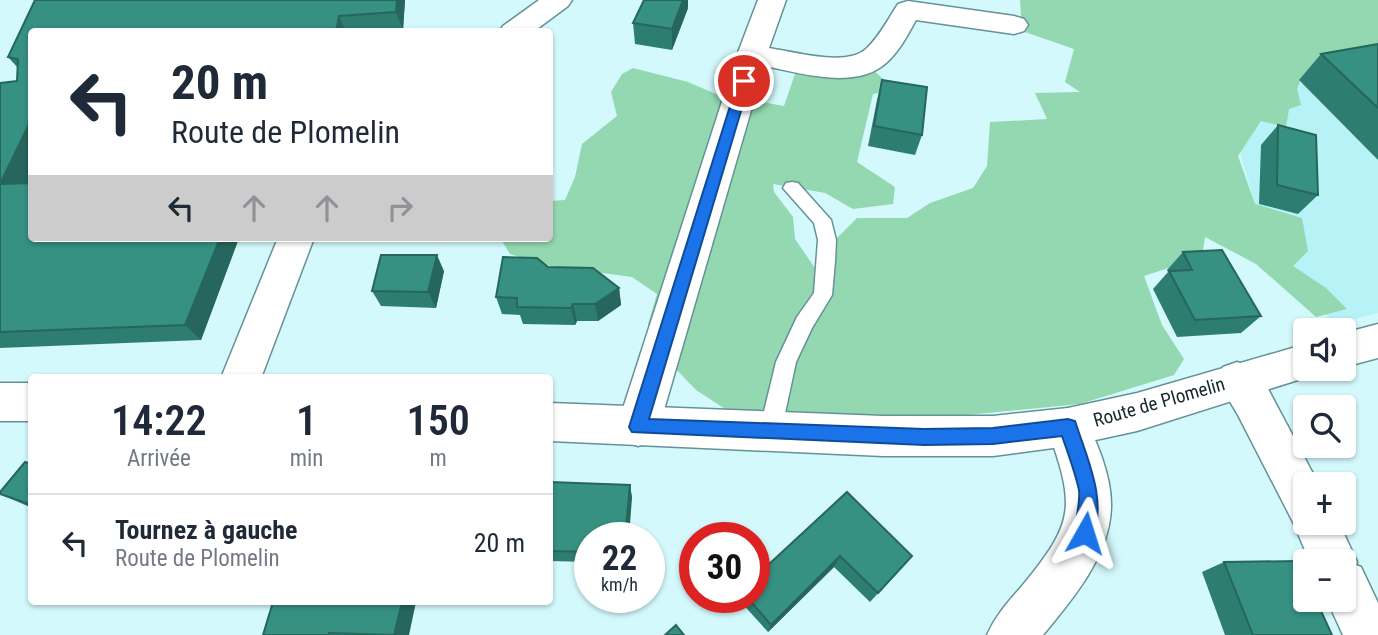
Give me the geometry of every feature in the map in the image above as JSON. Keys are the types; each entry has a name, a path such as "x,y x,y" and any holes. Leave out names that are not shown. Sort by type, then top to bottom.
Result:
{"street":[{"path":"519,28 558,0"},
{"path":"638,427 752,55 772,0"},
{"path":"752,55 841,67 863,65 882,50 908,10 1014,25"},
{"path":"243,374 294,242"},
{"path":"1356,347 1378,341"},
{"name":"Route de Plomelin","path":"553,422 770,432 993,436 1068,427 1137,412 1293,364"},
{"path":"1237,380 1253,402 1293,480"},
{"path":"0,402 28,402"},
{"path":"1012,635 1066,565 1085,533 1088,489 1068,427"},
{"path":"1356,610 1368,635"}],"lane":[{"path":"770,432 786,362 804,323 822,295 826,261 827,240 822,220 792,188"}],"shaded area":[{"path":"1378,67 1378,313 1356,319 1330,318 1272,263 1239,149 1275,69 1302,84"}],"green space":[{"path":"1020,0 1378,0 1378,65 1301,79 1297,89 1301,105 1289,109 1286,127 1261,121 1238,156 1255,204 1302,218 1308,251 1293,266 1326,288 1347,309 1316,317 1256,264 1205,237 1202,257 1144,276 1162,325 1184,359 1174,375 1080,404 955,416 742,420 696,390 671,364 648,324 657,294 632,277 550,266 510,254 502,242 553,242 553,201 565,200 575,177 582,144 617,116 611,92 622,74 633,68 688,82 716,94 784,106 796,71 874,71 888,83 887,91 873,94 857,162 895,187 893,204 853,209 825,193 773,184 774,192 793,217 795,239 817,271 835,266 833,242 857,218 907,218 930,203 973,188 987,166 990,122 1047,119 1035,93 1080,92 1065,82 1074,49 1022,31"}],"building":[{"path":"35,0 397,0 396,12 339,16 337,28 28,28 28,126 0,184 0,83 17,81 18,59 8,57"},
{"path":"644,0 683,0 672,29 633,23"},
{"path":"1378,44 1378,108 1321,54"},
{"path":"882,80 927,87 922,135 874,126"},
{"path":"1278,125 1316,135 1318,195 1277,185"},
{"path":"28,183 28,242 218,242 185,325 0,332 0,184"},
{"path":"1222,250 1261,316 1195,320 1169,271 1192,270 1183,252"},
{"path":"381,255 437,255 428,292 372,291"},
{"path":"503,257 537,258 548,267 593,268 619,288 595,304 573,304 571,308 517,307 517,298 496,297"},
{"path":"25,462 28,463 28,504 0,492"},
{"path":"553,482 630,485 626,522 574,522 574,552 553,551"},
{"path":"847,492 912,556 878,593 840,556 771,625 761,613 770,613 770,563"},
{"path":"1293,561 1293,612 1321,612 1332,635 1253,635 1224,562"},
{"path":"272,605 401,605 394,635 263,635"},
{"path":"676,625 684,635 665,635"}],"route":[{"path":"744,81 638,427 924,437 993,436 1068,427 1088,489 1085,533"}]}
